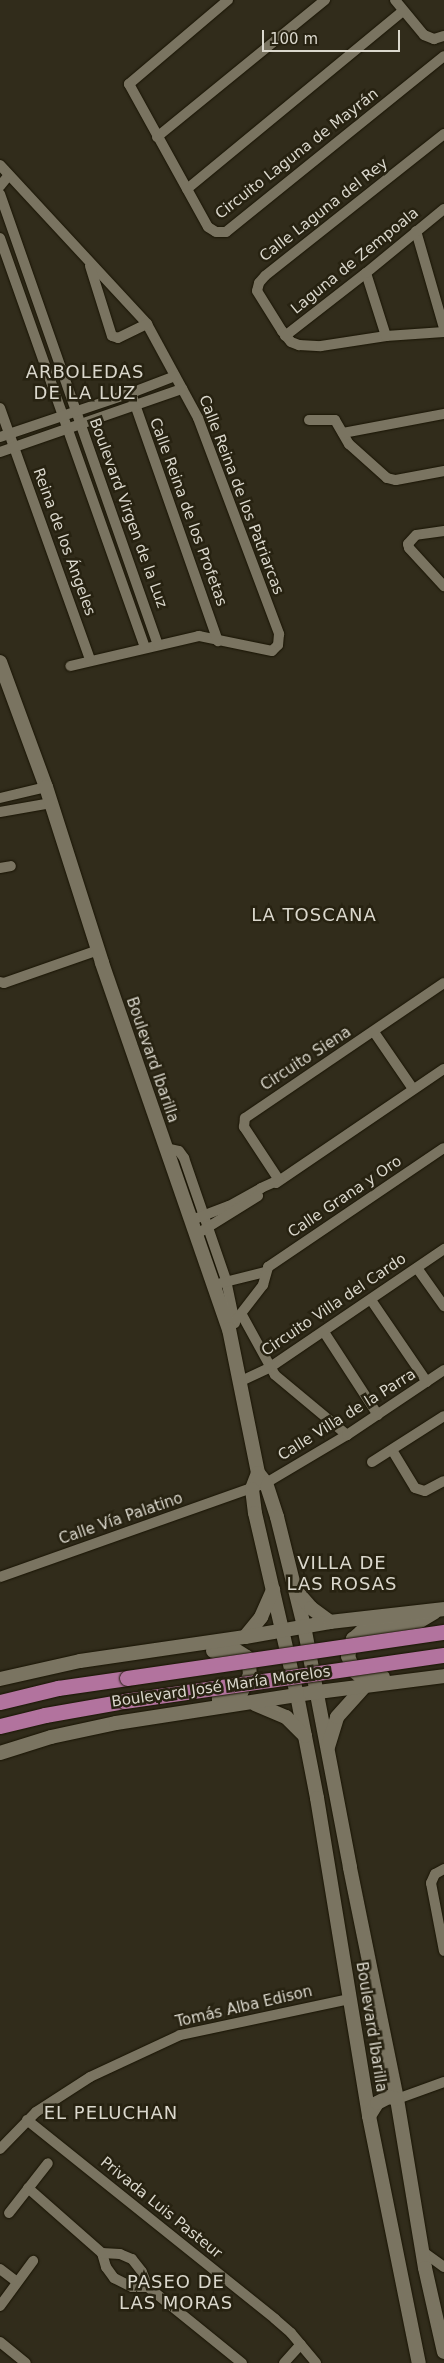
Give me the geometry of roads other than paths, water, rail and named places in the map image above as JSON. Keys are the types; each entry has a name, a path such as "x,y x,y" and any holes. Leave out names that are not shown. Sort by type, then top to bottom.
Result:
{"main road":[{"name":"Boulevard José María Morelos","path":"0,1702 58,1688 444,1632"},
{"name":"Boulevard José María Morelos","path":"0,1726 45,1715 124,1701 444,1655"}],"street":[{"name":"Circuito Laguna de Mayrán","path":"228,0 130,82 130,88 208,228 216,232 226,232 444,56"},
{"path":"157,137 325,0"},
{"path":"395,0 426,36 434,39 444,36"},
{"path":"187,189 403,11"},
{"name":"Calle Laguna del Rey","path":"285,336 258,295 257,288 261,280 444,134"},
{"name":"Calle Reina de los Patriarcas","path":"0,164 147,324 198,418 279,634 276,648 268,650 218,640"},
{"path":"0,186 9,175"},
{"name":"Boulevard Virgen de la Luz","path":"0,194 158,644"},
{"name":"Laguna de Zempoala","path":"285,336 444,209"},
{"path":"416,231 444,328"},
{"name":"Boulevard Virgen de la Luz","path":"0,238 145,647"},
{"path":"89,263 112,336 118,338 147,324"},
{"path":"366,273 386,336"},
{"path":"285,336 295,344 321,346 386,336 444,332"},
{"path":"4,435 131,393 175,376"},
{"path":"0,452 182,389"},
{"name":"Calle Reina de los Profetas","path":"131,393 218,640"},
{"name":"Reina de los Ángeles","path":"0,408 4,435 14,447 90,660"},
{"path":"343,434 444,414"},
{"path":"309,420 335,420 349,444 387,478 396,480 444,471"},
{"path":"444,531 416,535 408,544 409,548 444,586"},
{"path":"70,666 145,647 199,636 218,640"},
{"name":"Boulevard Ibarilla","path":"0,662 46,787 98,950 165,1148 200,1227 235,1322 239,1382 262,1478 295,1588 318,1692 327,1750 397,2099 425,2268 442,2328 444,2352"},
{"path":"0,798 46,787"},
{"path":"0,812 51,802"},
{"path":"0,868 11,866"},
{"path":"0,982 4,983 98,950"},
{"name":"Circuito Siena","path":"279,1180 244,1127 245,1118 444,983"},
{"path":"374,1032 413,1089"},
{"path":"200,1227 279,1180 444,1068"},
{"path":"165,1148 175,1149 182,1154 205,1214 200,1227"},
{"name":"Calle Grana y Oro","path":"235,1322 262,1285 268,1267 444,1148"},
{"path":"205,1214 229,1206 279,1180"},
{"name":"Circuito Villa del Cardo","path":"239,1382 269,1368 444,1249"},
{"path":"417,1268 444,1306"},
{"name":"Calle Grana y Oro","path":"220,1284 265,1272"},
{"path":"371,1300 427,1382"},
{"path":"235,1322 269,1368 289,1388 347,1435"},
{"path":"324,1332 378,1415"},
{"name":"Calle Villa de la Parra","path":"262,1478 347,1435 444,1370"},
{"path":"372,1462 444,1416"},
{"path":"392,1450 415,1488 425,1491 444,1481"},
{"path":"252,1489 262,1478"},
{"name":"Boulevard Ibarilla","path":"252,1489 273,1590 298,1695 328,1863 369,2116 390,2209 419,2363"},
{"name":"Calle Vía Palatino","path":"0,1576 252,1489"},
{"path":"295,1588 311,1608 330,1622"},
{"path":"245,1637 261,1617 273,1590"},
{"path":"0,1680 80,1660 245,1637 330,1622 441,1609"},
{"path":"440,1676 416,1674 370,1678 361,1676 354,1671 348,1656 353,1639 361,1632 420,1621 441,1609"},
{"path":"80,1660 95,1666 110,1666 234,1649 247,1657 250,1675 246,1687 235,1697 122,1715 103,1720 85,1730"},
{"path":"0,1753 85,1730 298,1695 363,1688 440,1676"},
{"path":"327,1750 338,1717 363,1688"},
{"path":"252,1703 267,1707 286,1716 305,1736"},
{"path":"444,1869 438,1870 432,1878 444,1951"},
{"name":"Tomás Alba Edison","path":"0,2149 27,2120 90,2076 180,2035 349,1999"},
{"path":"369,2116 377,2103 389,2098 397,2099 444,2082"},
{"name":"Privada Luis Pasteur","path":"27,2120 275,2318 301,2344 316,2363"},
{"path":"9,2213 48,2163"},
{"path":"28,2188 102,2253 106,2267 119,2282 132,2287 148,2287"},
{"path":"390,2209 398,2224 407,2264 413,2269 425,2268"},
{"path":"422,2251 444,2267"},
{"path":"102,2253 120,2254 132,2260 142,2272 148,2287 242,2363"},
{"path":"0,2306 34,2262"},
{"path":"0,2269 17,2282"},
{"path":"0,2342 26,2363"},
{"path":"284,2363 301,2344"}],"district":[{"name":"ARBOLEDAS DE LA LUZ","path":"85,383"},
{"name":"LA TOSCANA","path":"314,915"},
{"name":"VILLA DE LAS ROSAS","path":"342,1574"},
{"name":"EL PELUCHAN","path":"111,2113"},
{"name":"PASEO DE LAS MORAS","path":"176,2293"}]}
